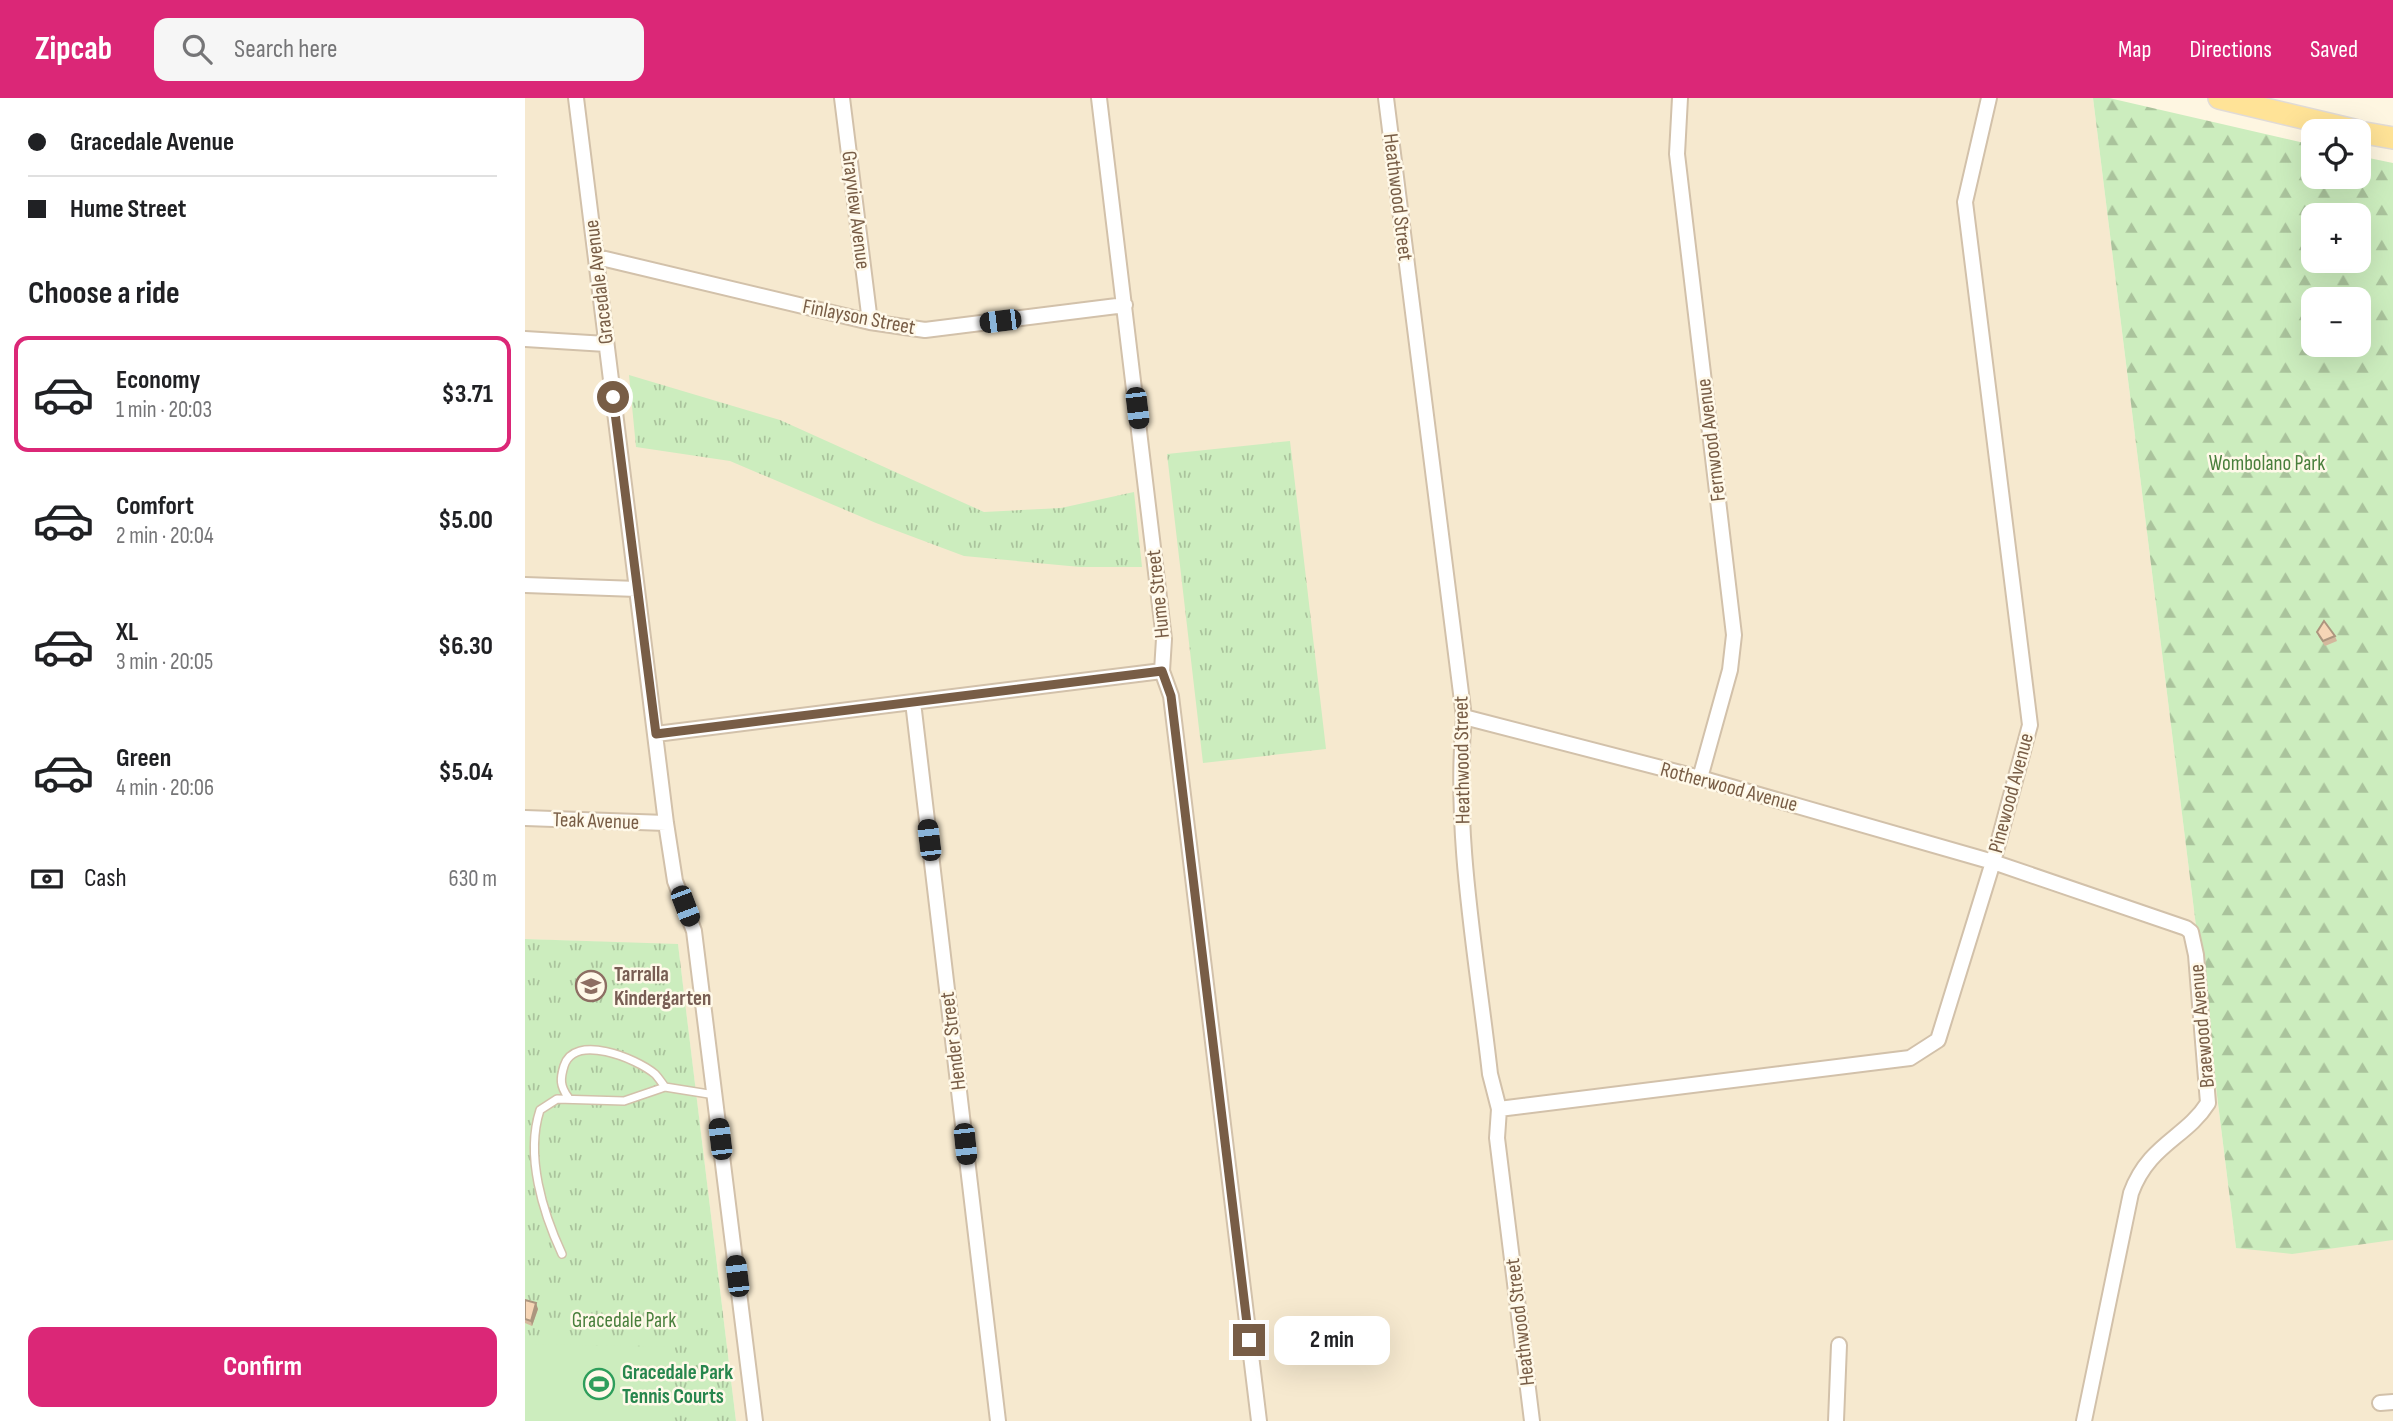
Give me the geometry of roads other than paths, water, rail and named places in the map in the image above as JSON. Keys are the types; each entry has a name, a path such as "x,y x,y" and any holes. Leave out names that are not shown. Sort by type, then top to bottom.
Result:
{"main road":[{"path":"2219,98 2307,119"},
{"path":"2371,134 2393,138"}],"street":[{"name":"Gracedale Avenue","path":"576,98 666,823 675,881 694,931 755,1421"},
{"name":"Grayview Avenue","path":"842,98 870,322"},
{"name":"Hume Street","path":"1099,98 1164,639 1162,671 1171,696 1259,1421"},
{"name":"Heathwood Street","path":"1386,98 1464,718 1461,754 1464,848 1490,1074 1499,1109 1497,1138 1532,1421"},
{"name":"Fernwood Avenue","path":"1680,98 1677,154 1734,635 1730,670 1700,778"},
{"name":"Pinewood Avenue","path":"1499,1109 1910,1058 1938,1040 1993,862 2030,725 1965,202 1989,98"},
{"name":"Finlayson Street","path":"597,257 870,322 925,330 1125,305"},
{"path":"525,339 606,344"},
{"path":"525,585 637,589"},
{"path":"656,734 1162,671"},
{"name":"Hender Street","path":"913,702 998,1421"},
{"name":"Rotherwood Avenue","path":"1464,718 1700,778 1993,862"},
{"name":"Teak Avenue","path":"525,818 666,823"},
{"name":"Braewood Avenue","path":"1993,862 2186,928 2191,932 2196,955 2208,1102 2148,1160 2137,1177 2131,1193 2084,1421"},
{"path":"1836,1421 1839,1345"}],"lane":[{"path":"568,1097 562,1088 561,1077 567,1057 574,1051 585,1049 603,1051 627,1060 654,1074 665,1087"},
{"path":"562,1254 543,1208 535,1136 541,1111 549,1102 568,1097 624,1101 665,1087 715,1095"}],"place":[{"name":"Tarralla Kindergarten","path":"591,986"},
{"name":"Gracedale Park Tennis Courts","path":"599,1384"}],"park label":[{"name":"Wombolano Park","path":"2267,463"},
{"name":"Gracedale Park","path":"624,1320"}]}
